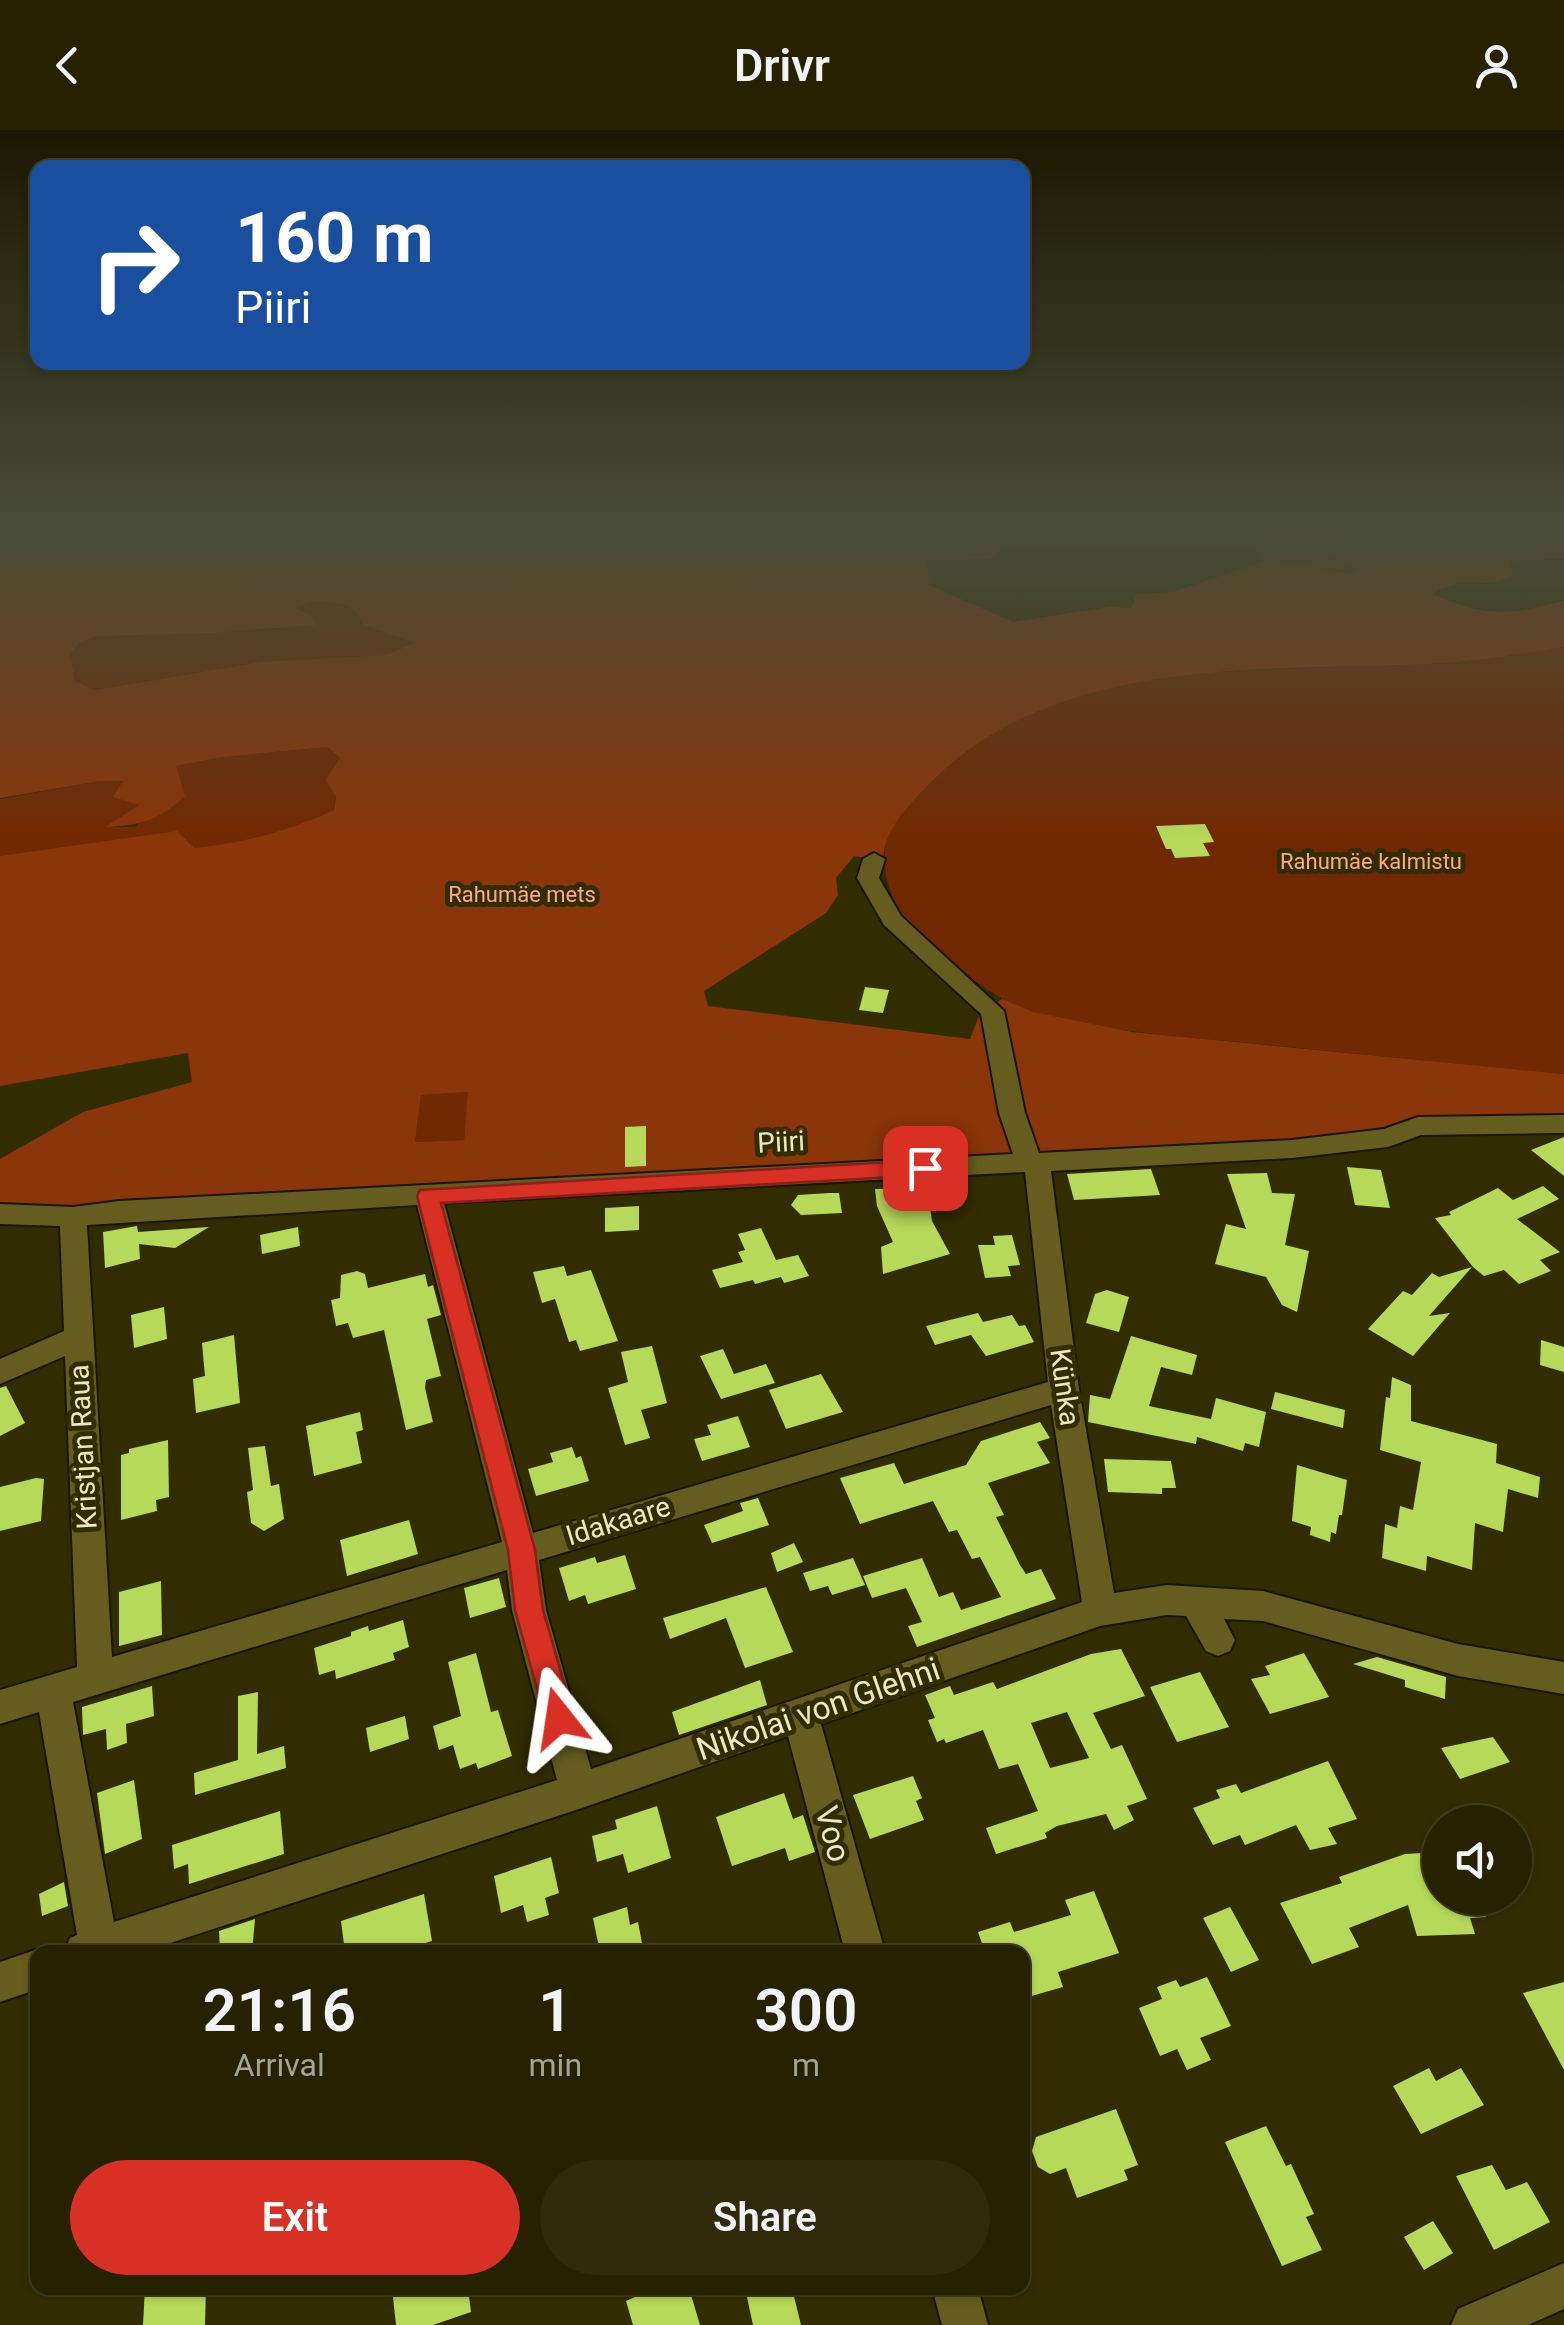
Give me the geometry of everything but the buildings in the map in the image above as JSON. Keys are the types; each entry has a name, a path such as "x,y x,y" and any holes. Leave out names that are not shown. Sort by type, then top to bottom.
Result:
{"street":[{"name":"Künka","path":"874,859 868,878 892,920 935,964 983,999 992,1011 1012,1112 1032,1162 1100,1611"},
{"name":"Piiri","path":"0,1214 72,1217 119,1211 1292,1149 1388,1138 1418,1126 1455,1122 1564,1124"},
{"path":"428,1196 521,1550 529,1610 579,1790"},
{"name":"Kristjan Raua","path":"72,1217 96,1676"},
{"path":"0,1372 78,1338"},
{"name":"Idakaare","path":"0,1708 1064,1388"},
{"name":"Nikolai von Glehni","path":"107,1945 801,1716 1100,1611 1167,1600 1263,1606 1458,1660 1564,1678"},
{"path":"1196,1600 1218,1640"},
{"path":"53,1692 91,1945"},
{"name":"Voo","path":"801,1716 862,1945"},
{"path":"0,1982 30,1972"},
{"path":"1474,2325 1564,2286"},
{"path":"957,2295 965,2325"}],"green space":[{"name":"Rahumäe mets","path":"0,634 157,634 97,636 80,642 71,653 74,680 95,690 260,662 386,655 415,643 391,634 1564,634 1564,647 1445,663 1227,671 1159,679 1094,692 1032,714 975,746 923,790 891,831 883,861 854,856 836,878 838,895 826,913 704,991 708,1006 970,1039 980,1013 1002,999 1033,1012 1132,1032 1564,1074 1564,1124 1455,1122 1388,1138 0,1214 0,1159 83,1112 192,1082 188,1053 0,1086 0,856 177,831 194,848 266,835 334,810 336,797 326,780 340,758 328,747 176,766 185,796 158,816 128,825 105,827 139,805 113,797 123,781 101,781 0,798","holes":["468,1092 464,1140 415,1142 421,1095"]},
{"path":"393,634 416,642 386,655 260,662 95,690 74,680 71,653 80,642 97,635"},
{"name":"Rahumäe kalmistu","path":"1564,647 1564,1074 1148,1033 1035,1013 982,986 944,957 912,927 892,895 885,855 889,835 900,814 939,772 964,752 1043,707 1110,687 1155,679 1291,668 1445,663"},
{"path":"329,747 340,758 334,810 293,828 238,843 194,848 91,846 0,856 0,799 101,781 125,781 141,805 107,827 135,827 178,781 176,766 224,757"},
{"path":"469,1092 464,1140 415,1142 421,1095"}],"route":[{"path":"559,1718 529,1610 521,1550 428,1196 925,1168"}]}
